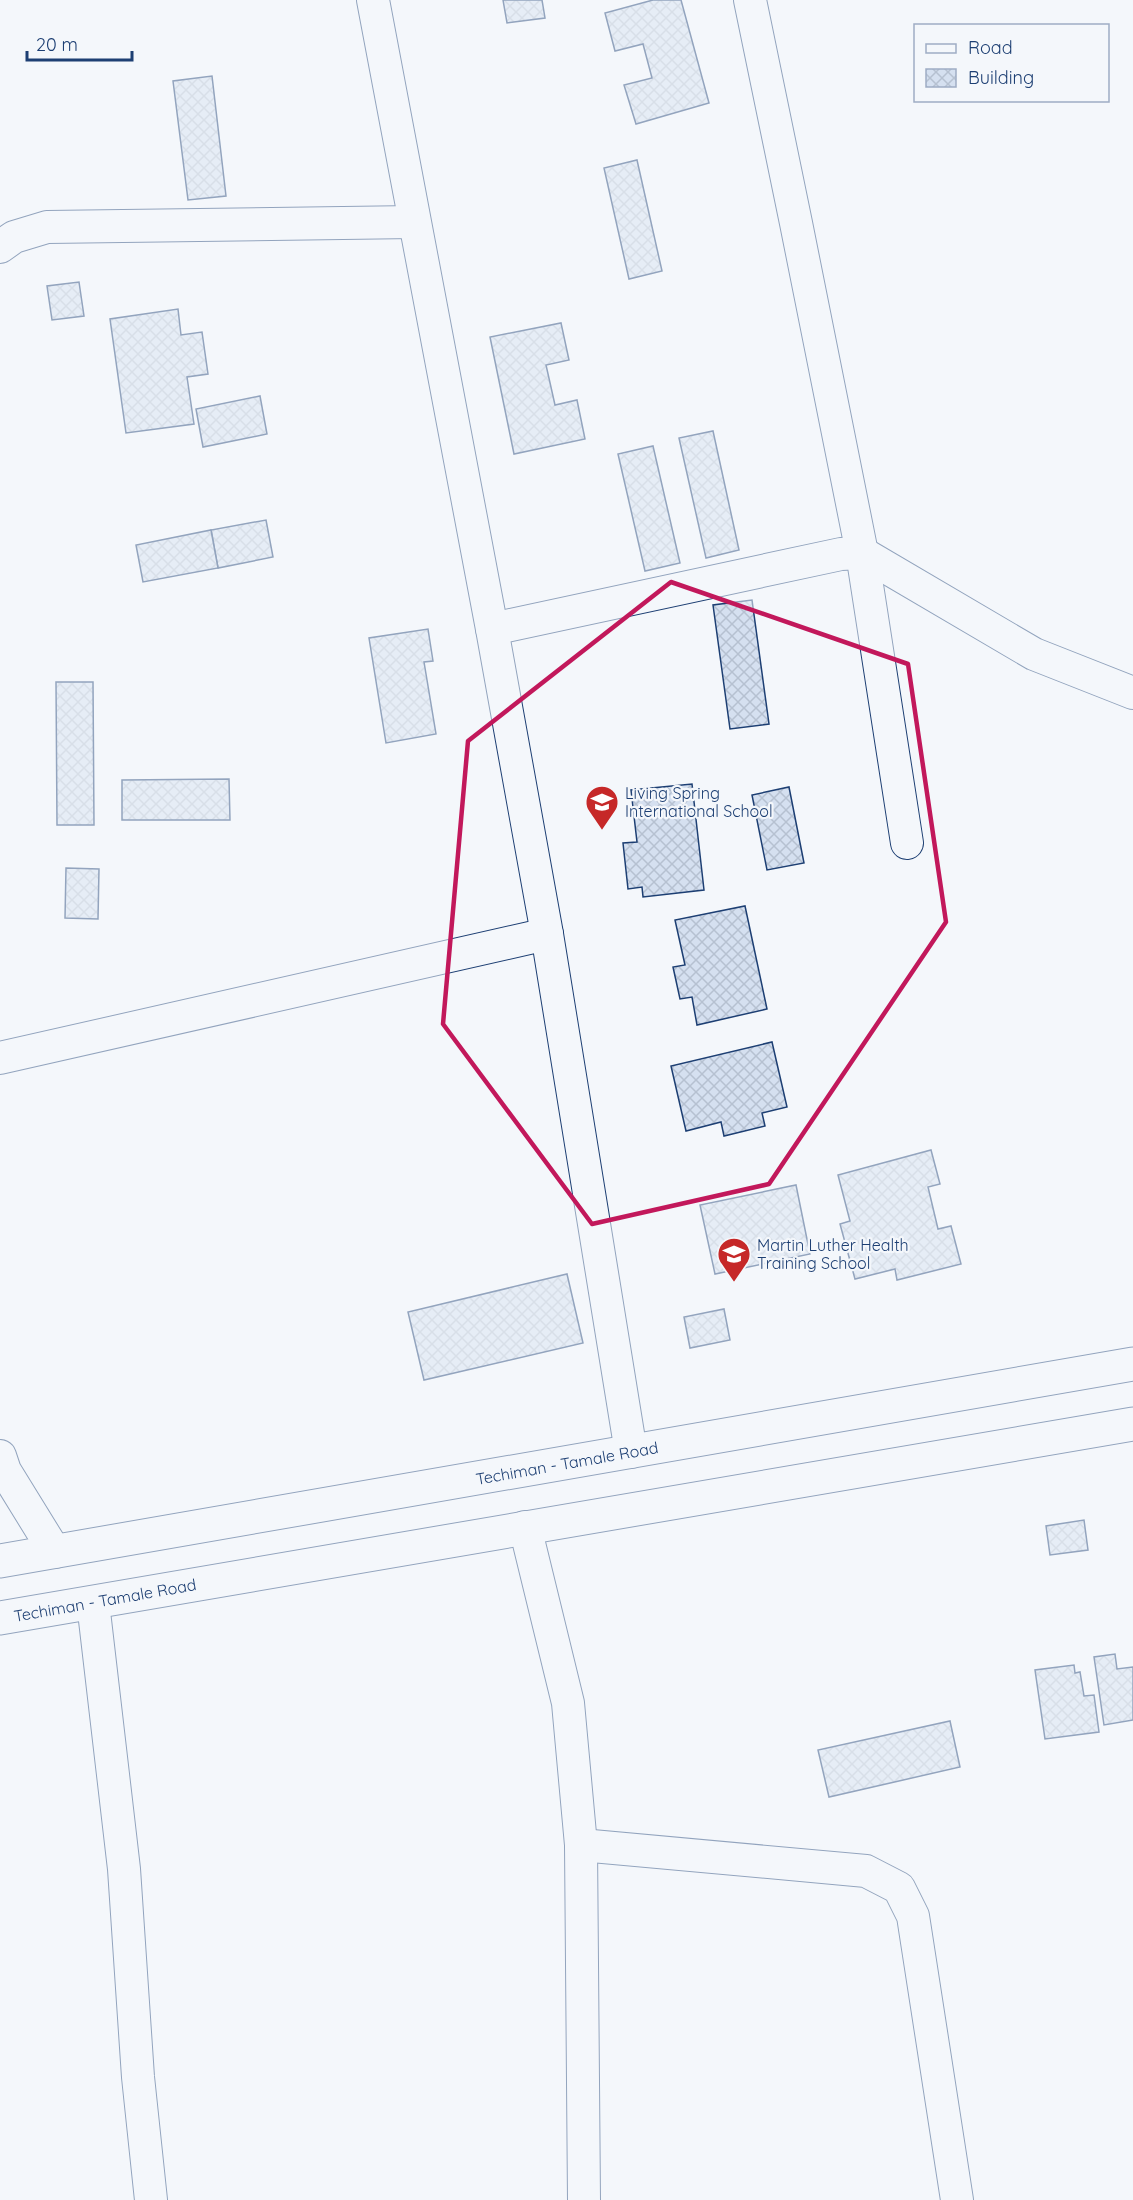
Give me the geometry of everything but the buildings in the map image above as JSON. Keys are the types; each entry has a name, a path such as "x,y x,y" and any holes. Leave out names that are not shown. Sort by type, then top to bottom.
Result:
{"highway":[{"name":"Techiman - Tamale Road","path":"0,1561 1133,1364"},
{"name":"Techiman - Tamale Road","path":"0,1618 1133,1425"}],"street":[{"path":"373,0 547,934 631,1452"},
{"path":"750,0 862,554 907,843"},
{"path":"0,247 14,237 47,227 414,222"},
{"path":"492,629 841,554 862,554 1034,654 1133,693"},
{"path":"0,1058 547,934"},
{"path":"0,1456 5,1471 55,1552"},
{"path":"525,1527 568,1703 581,1845 584,2200"},
{"path":"93,1603 124,1869 138,2077 151,2200"},
{"path":"581,1845 866,1871 899,1888 913,1916 957,2200"}],"highlighted area":[{"path":"671,582 908,664 946,922 769,1184 592,1224 443,1024 468,741"}],"place":[{"name":"Living Spring International School","path":"602,831"},
{"name":"Martin Luther Health Training School","path":"734,1283"}]}
